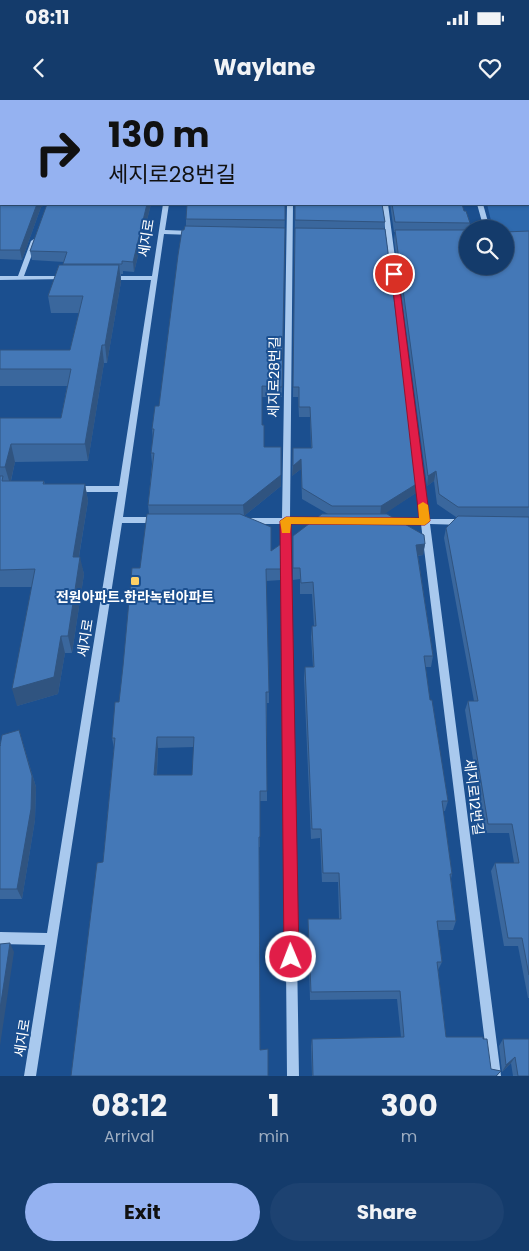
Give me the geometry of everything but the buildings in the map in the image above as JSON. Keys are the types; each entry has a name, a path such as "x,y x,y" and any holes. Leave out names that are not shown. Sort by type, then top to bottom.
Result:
{"street":[{"name":"세지로","path":"30,1076 166,205"},
{"name":"세지로28번길","path":"286,521 290,205"},
{"path":"385,205 425,521"},
{"path":"480,205 484,220"},
{"path":"161,232 201,233"},
{"path":"20,278 37,234"},
{"path":"280,234 300,234"},
{"path":"379,236 398,236"},
{"path":"0,278 77,278"},
{"path":"106,278 154,278"},
{"path":"65,489 121,489"},
{"path":"118,520 167,520"},
{"path":"236,520 336,521"},
{"path":"286,521 293,1076"},
{"path":"375,521 472,522"},
{"name":"세지로12번길","path":"425,521 495,1076"},
{"path":"0,938 51,939"}],"shaded area":[{"path":"487,205 529,205 529,233 514,233 514,220 491,220"}],"slow traffic":[{"path":"286,530 286,521 425,521 423,505"}],"place":[{"name":"전원아파트.한라녹턴아파트","path":"135,581"}],"route":[{"path":"291,957 286,521 425,521 394,274"}]}
